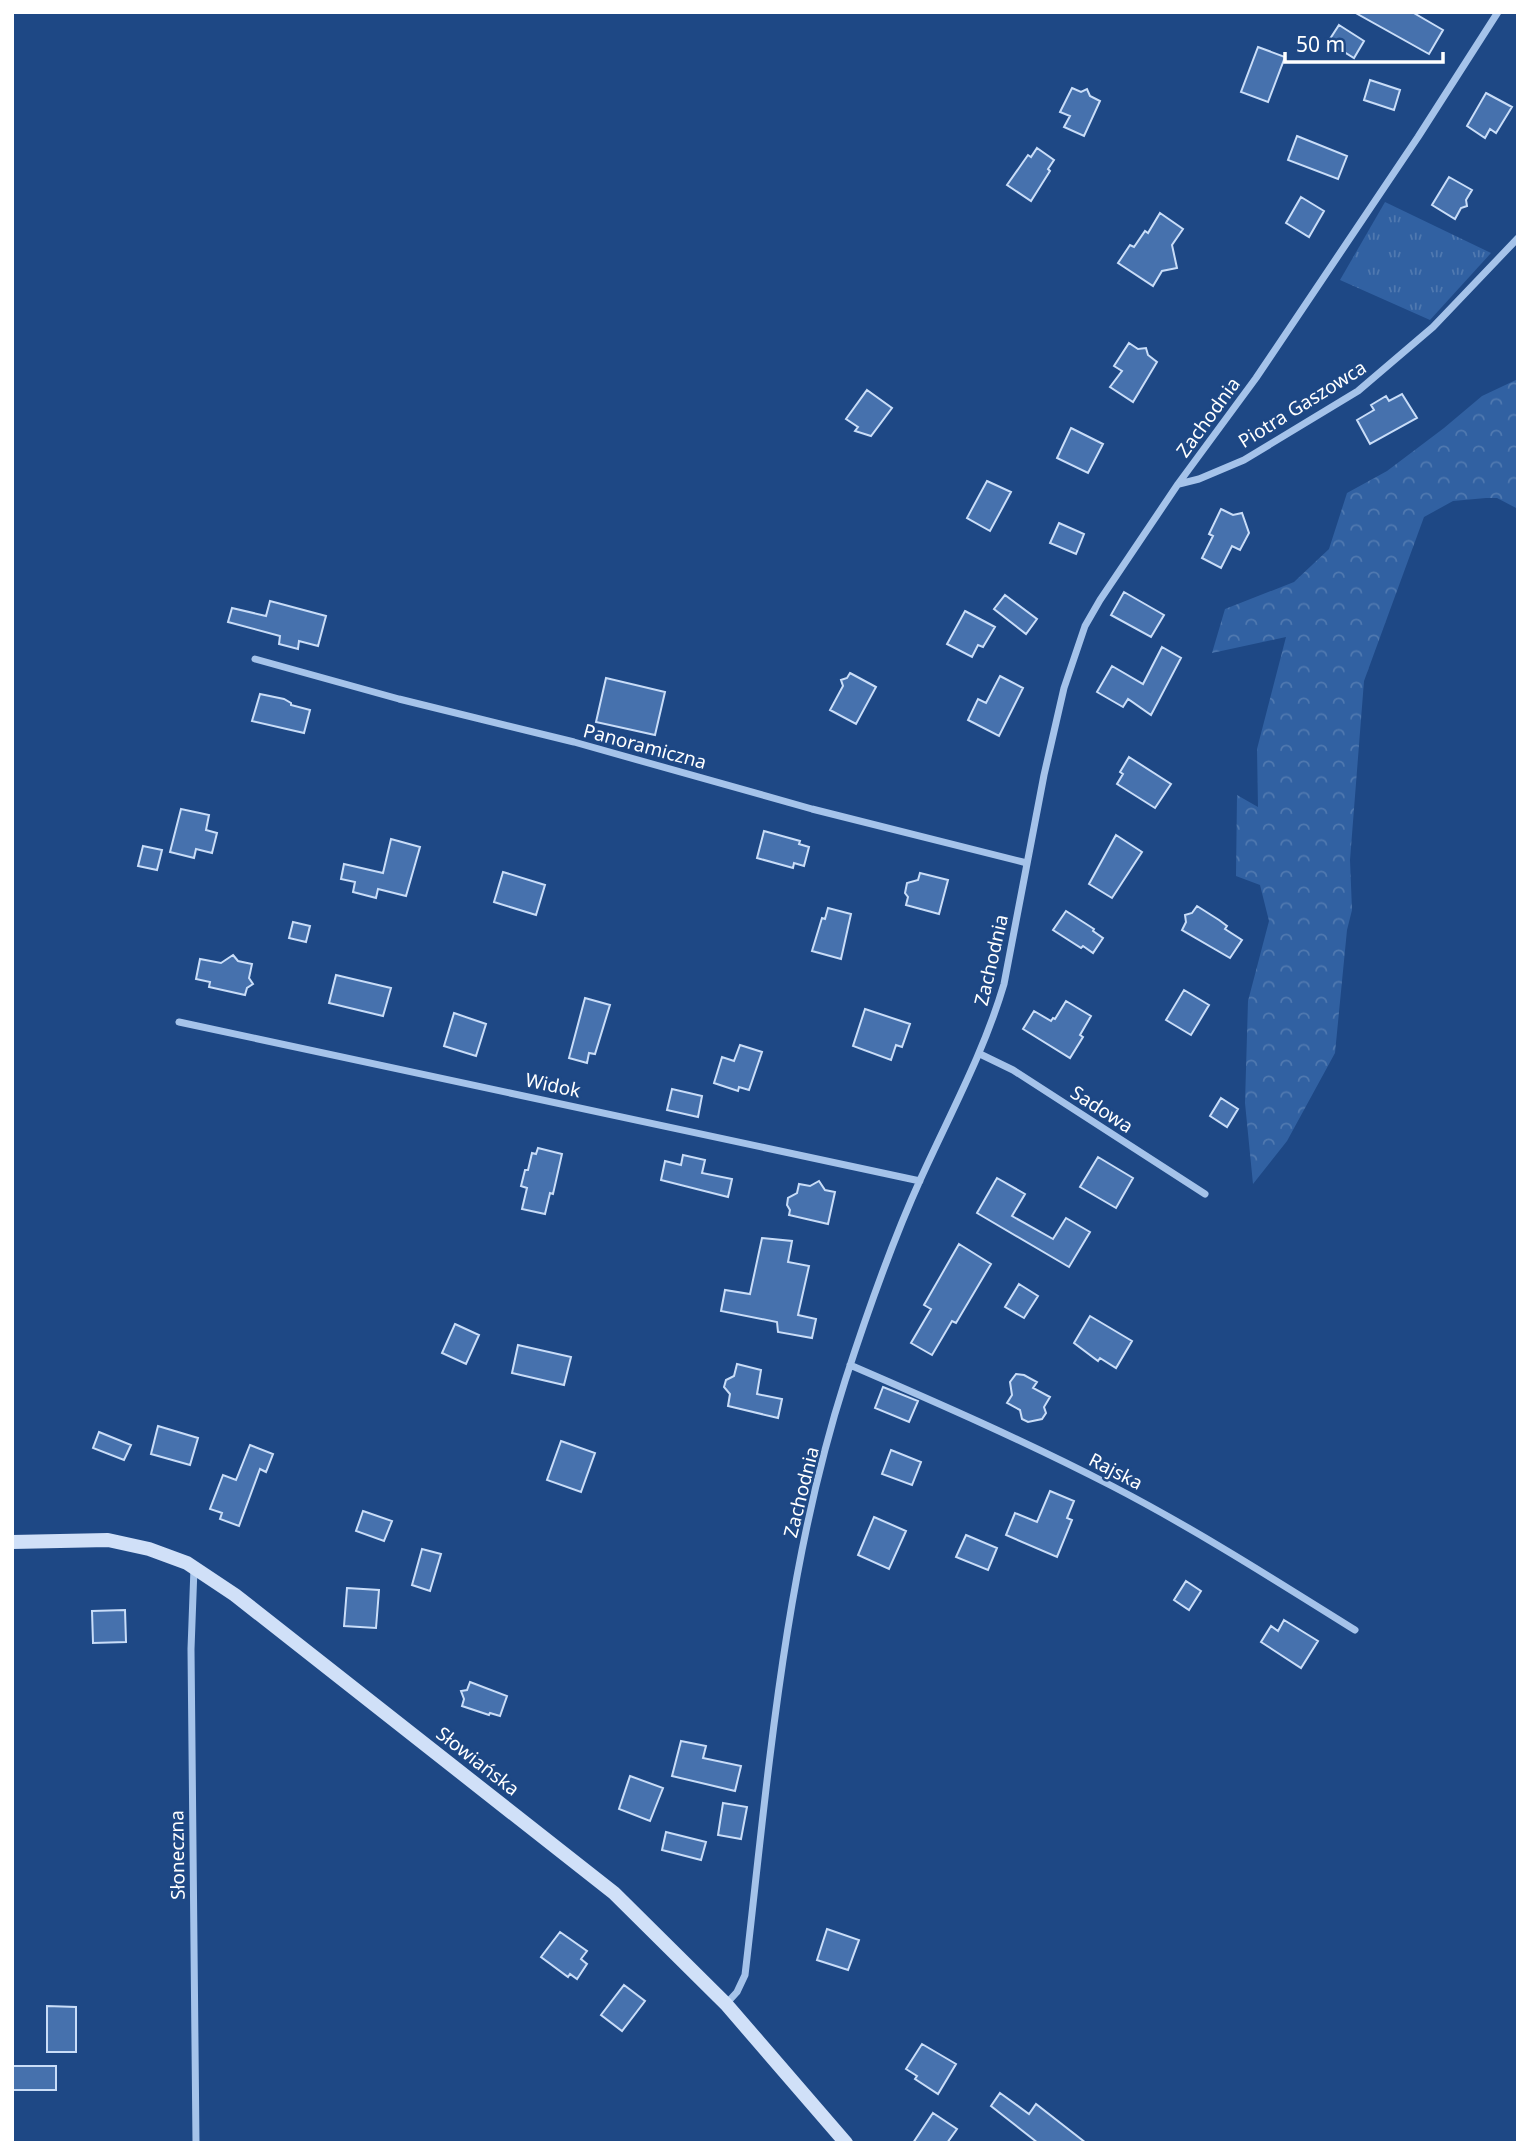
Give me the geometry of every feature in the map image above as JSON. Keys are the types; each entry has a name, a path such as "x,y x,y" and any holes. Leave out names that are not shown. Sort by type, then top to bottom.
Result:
{"street":[{"name":"Zachodnia","path":"726,2004 737,1992 745,1975 777,1709 808,1520 850,1365 888,1259 920,1181 979,1054 1003,984 1064,688 1085,626 1178,484 1256,378 1418,137 1498,12"},
{"name":"Piotra Gaszowca","path":"1178,484 1199,479 1244,460 1358,391 1433,327 1518,238"},
{"name":"Panoramiczna","path":"255,659 398,699 1027,863"},
{"name":"Widok","path":"180,1022 920,1181"},
{"name":"Sadowa","path":"979,1054 1013,1070 1205,1194"},
{"name":"Rajska","path":"850,1365 1111,1485 1198,1534 1355,1630"},
{"name":"Słowiańska","path":"12,1542 108,1539 149,1549 194,1568 235,1595 614,1893 726,2004 845,2143"},
{"name":"Słoneczna","path":"194,1568 191,1649 196,2143"}],"green space":[{"path":"1385,202 1491,253 1430,320 1340,280"},
{"path":"1518,379 1518,509 1497,498 1486,498 1453,501 1424,517 1364,681 1350,860 1352,910 1347,930 1335,1053 1287,1141 1253,1184 1245,1103 1248,1001 1269,921 1260,885 1236,876 1237,795 1258,807 1257,749 1286,637 1212,653 1225,609 1294,582 1329,549 1347,493 1387,471 1482,396"}],"building":[{"path":"1354,12 1412,12 1443,30 1429,54"},
{"path":"1339,25 1364,41 1354,58 1328,42"},
{"path":"1258,47 1285,57 1268,102 1241,92"},
{"path":"1370,80 1400,90 1394,110 1364,100"},
{"path":"1072,88 1081,92 1087,89 1090,96 1100,101 1084,136 1064,127 1070,116 1060,112"},
{"path":"1486,93 1512,107 1496,133 1490,129 1485,138 1467,126"},
{"path":"1297,136 1347,156 1338,179 1288,160"},
{"path":"1037,148 1054,160 1031,201 1007,185 1028,155 1031,157"},
{"path":"1449,177 1472,190 1466,200 1467,206 1461,208 1455,219 1432,205"},
{"path":"1301,197 1324,211 1309,237 1286,223"},
{"path":"1160,213 1183,229 1172,245 1177,268 1162,271 1153,286 1118,263 1130,245 1134,247 1145,231 1148,233"},
{"path":"1129,343 1138,349 1146,348 1148,355 1157,362 1133,402 1110,387 1122,371 1114,366"},
{"path":"867,390 892,408 871,436 855,431 858,427 846,419"},
{"path":"1402,394 1417,418 1370,444 1357,420 1374,410 1371,405 1386,396 1389,401"},
{"path":"1071,428 1103,444 1088,473 1057,458"},
{"path":"987,481 1011,492 990,531 967,518"},
{"path":"1221,509 1233,515 1242,513 1249,533 1240,550 1232,546 1221,568 1202,558 1213,536 1209,534"},
{"path":"1059,523 1084,534 1076,554 1050,543"},
{"path":"1124,592 1164,615 1151,637 1111,615"},
{"path":"1005,595 1037,619 1026,634 994,609"},
{"path":"270,601 326,616 318,646 299,641 298,649 279,644 280,636 228,622 232,608 266,616"},
{"path":"965,611 995,627 983,647 978,645 972,657 947,644"},
{"path":"1162,647 1181,658 1151,715 1128,699 1123,707 1097,692 1112,666 1143,684"},
{"path":"850,673 876,687 856,724 830,710 843,686 841,680 847,678"},
{"path":"1000,676 1023,688 999,736 968,720 978,699 986,703"},
{"path":"606,678 665,692 655,735 596,722"},
{"path":"260,694 284,699 291,705 310,710 304,733 252,721"},
{"path":"1129,757 1171,784 1155,808 1117,784 1123,774 1120,772"},
{"path":"181,809 209,815 206,830 217,833 212,853 196,849 194,858 170,852"},
{"path":"764,831 800,841 799,844 809,847 804,866 794,863 793,868 757,858"},
{"path":"1116,835 1142,852 1112,898 1089,884"},
{"path":"391,839 420,847 406,896 378,889 376,898 353,892 355,882 341,879 344,864 383,873"},
{"path":"143,846 162,850 157,870 138,866"},
{"path":"503,872 545,885 536,915 494,902"},
{"path":"920,873 948,880 939,914 906,905 907,883 918,880"},
{"path":"1197,906 1227,926 1225,929 1242,940 1230,958 1182,930 1186,922 1185,915 1192,913"},
{"path":"828,908 851,914 841,959 812,951 822,918 825,919"},
{"path":"1066,911 1103,938 1093,953 1053,930"},
{"path":"293,922 310,926 306,942 289,938"},
{"path":"233,955 238,961 252,964 249,978 253,984 247,988 245,995 209,987 210,982 196,979 200,959 221,963"},
{"path":"336,975 391,988 383,1016 329,1003"},
{"path":"1184,990 1209,1005 1191,1035 1166,1020"},
{"path":"585,998 610,1005 595,1054 589,1053 587,1063 569,1058"},
{"path":"1066,1001 1091,1016 1080,1035 1083,1037 1070,1058 1023,1029 1034,1011 1051,1021 1055,1019"},
{"path":"865,1009 910,1024 902,1047 896,1045 891,1060 853,1046"},
{"path":"454,1013 486,1024 476,1056 444,1046"},
{"path":"740,1045 762,1052 749,1090 739,1087 738,1091 714,1083 722,1057 734,1061"},
{"path":"672,1089 702,1096 698,1117 667,1110"},
{"path":"1221,1098 1238,1109 1227,1127 1210,1116"},
{"path":"538,1148 562,1154 553,1194 550,1193 545,1214 522,1209 527,1188 521,1186 525,1170 528,1170 532,1153 536,1154"},
{"path":"683,1155 705,1160 702,1173 732,1179 728,1197 661,1180 665,1161 681,1165"},
{"path":"1098,1157 1133,1178 1116,1208 1080,1187"},
{"path":"997,1178 1025,1194 1012,1216 1053,1239 1066,1218 1090,1232 1069,1267 977,1213"},
{"path":"819,1181 825,1190 835,1192 828,1224 789,1215 788,1198 797,1193 799,1184 810,1186"},
{"path":"762,1238 792,1241 788,1262 809,1266 798,1315 816,1319 812,1338 778,1332 777,1322 721,1311 725,1290 750,1294"},
{"path":"959,1244 991,1264 956,1323 952,1321 932,1355 911,1343 931,1309 924,1305"},
{"path":"1019,1284 1038,1296 1024,1318 1005,1307"},
{"path":"1090,1316 1132,1341 1116,1368 1100,1358 1098,1361 1074,1343"},
{"path":"455,1324 479,1335 466,1364 442,1353"},
{"path":"518,1345 571,1357 564,1385 512,1373"},
{"path":"737,1364 761,1370 757,1394 782,1399 778,1418 728,1406 730,1394 724,1387 726,1380 734,1376"},
{"path":"1016,1374 1037,1382 1033,1388 1050,1397 1044,1407 1046,1413 1042,1419 1028,1422 1022,1419 1020,1410 1007,1403 1012,1395 1010,1382"},
{"path":"883,1387 918,1401 909,1422 875,1408"},
{"path":"158,1426 198,1438 190,1465 151,1454"},
{"path":"99,1432 131,1445 124,1460 93,1448"},
{"path":"561,1441 595,1453 581,1492 547,1480"},
{"path":"250,1445 273,1454 266,1472 260,1469 239,1526 220,1519 222,1513 210,1509 223,1475 236,1480"},
{"path":"891,1450 921,1462 912,1485 882,1474"},
{"path":"1050,1491 1074,1501 1067,1518 1072,1520 1057,1557 1006,1535 1015,1513 1037,1522"},
{"path":"363,1511 392,1521 384,1541 356,1531"},
{"path":"874,1517 906,1531 889,1569 858,1555"},
{"path":"966,1535 997,1548 988,1570 956,1557"},
{"path":"422,1549 441,1554 430,1591 412,1585"},
{"path":"1186,1581 1201,1591 1189,1610 1174,1600"},
{"path":"347,1588 379,1590 376,1628 344,1626"},
{"path":"125,1610 126,1642 93,1643 92,1611"},
{"path":"1284,1620 1318,1641 1301,1668 1261,1642 1271,1626 1278,1631"},
{"path":"470,1682 507,1696 500,1716 462,1706 464,1699 461,1691 467,1690"},
{"path":"681,1741 706,1746 703,1758 741,1766 735,1791 672,1776"},
{"path":"630,1776 663,1788 650,1821 619,1809"},
{"path":"723,1803 747,1807 741,1839 718,1835"},
{"path":"666,1832 706,1842 701,1860 662,1850"},
{"path":"827,1929 859,1940 848,1970 817,1960"},
{"path":"560,1932 587,1951 581,1959 587,1964 577,1979 570,1974 568,1977 541,1957"},
{"path":"624,1985 645,2001 622,2031 601,2015"},
{"path":"47,2006 76,2007 76,2052 47,2052"},
{"path":"922,2044 956,2064 938,2094 915,2079 917,2076 906,2069"},
{"path":"12,2066 56,2066 56,2090 12,2090"},
{"path":"1000,2093 1029,2114 1036,2104 1086,2143 1038,2143 991,2106"},
{"path":"933,2113 957,2129 947,2143 913,2143"}]}
